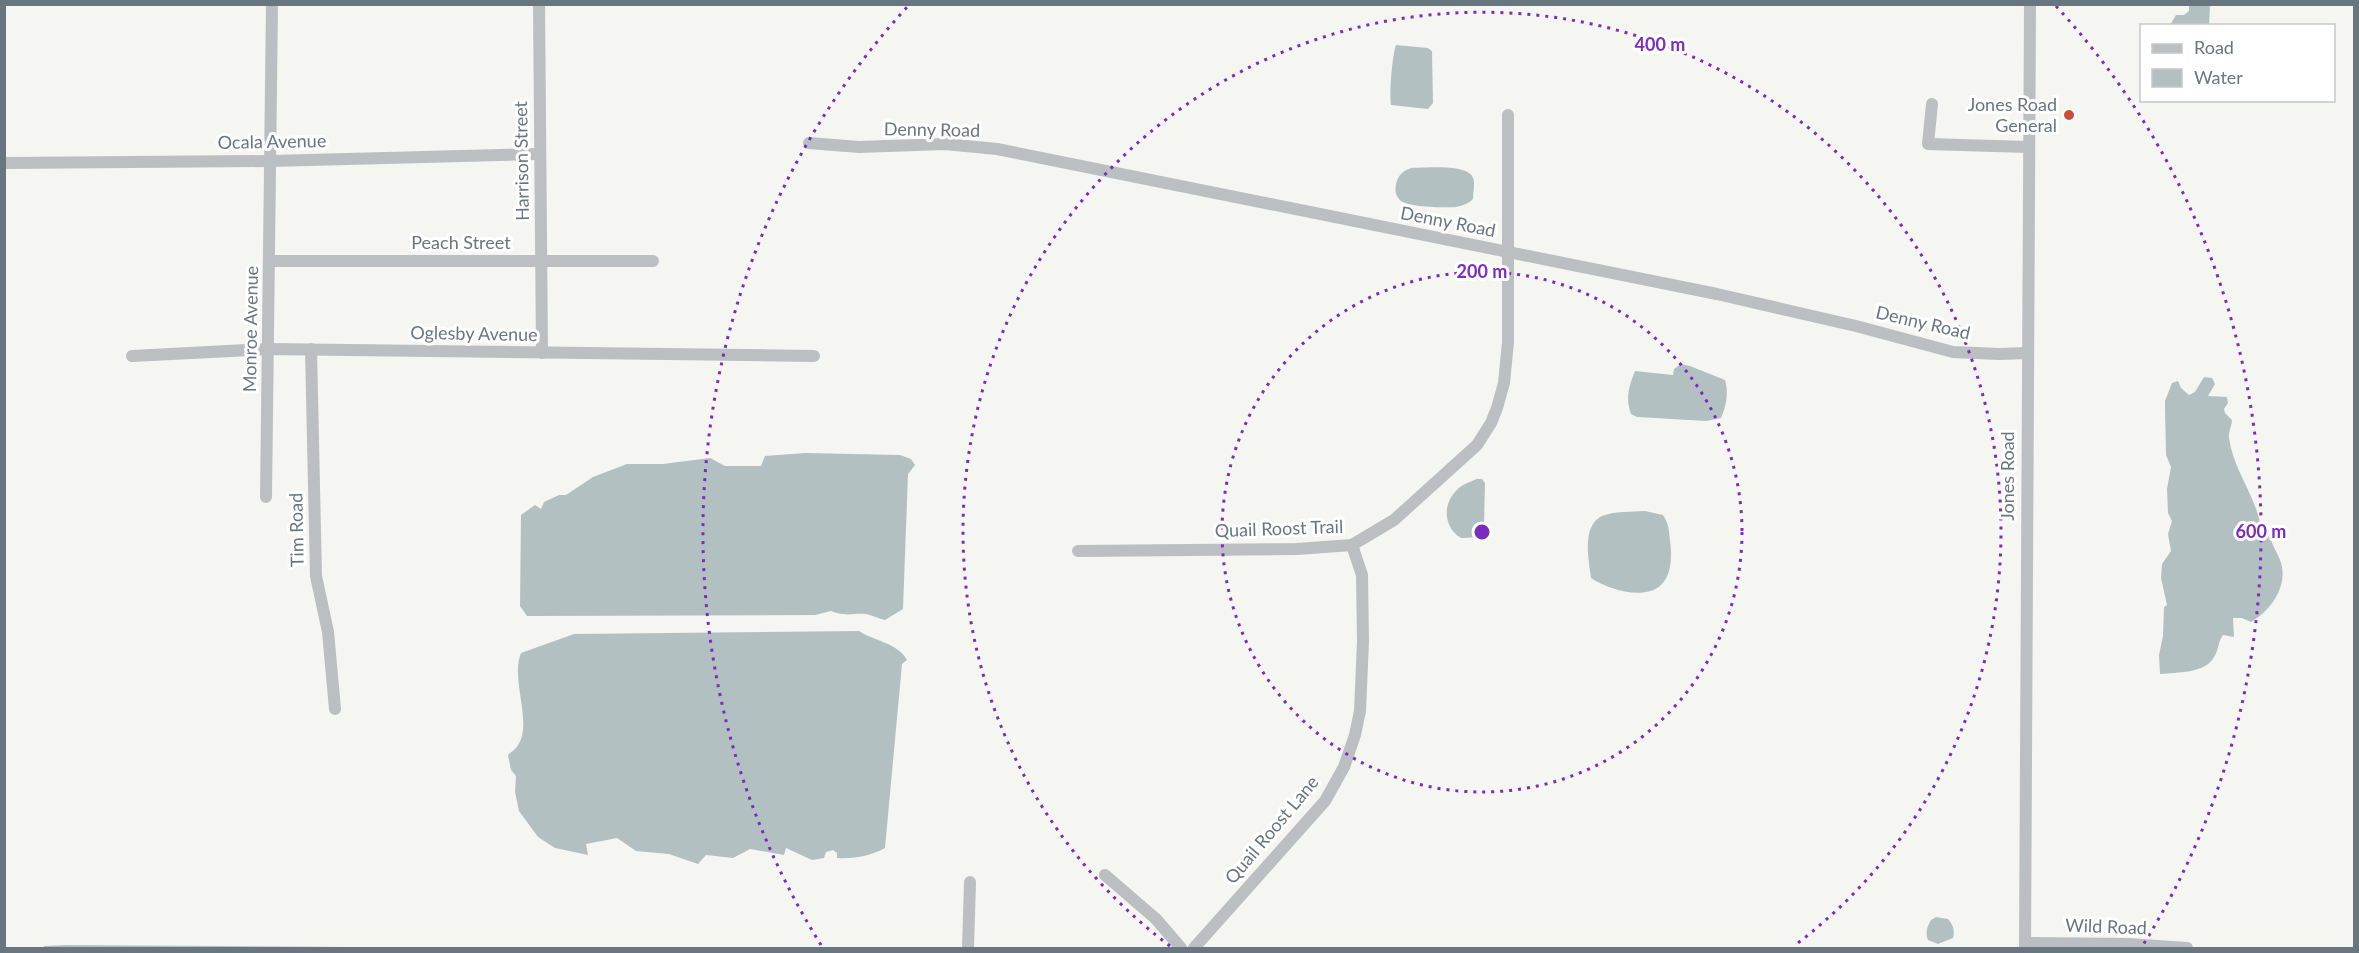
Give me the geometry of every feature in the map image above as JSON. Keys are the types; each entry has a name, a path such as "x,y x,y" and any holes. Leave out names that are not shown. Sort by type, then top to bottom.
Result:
{"street":[{"name":"Monroe Avenue","path":"266,497 272,4"},
{"name":"Harrison Street","path":"539,4 542,353"},
{"name":"Jones Road","path":"2025,946 2030,4"},
{"path":"1932,104 1928,144 2028,147"},
{"name":"Quail Roost Trail","path":"1078,551 1285,550 1352,545 1394,520 1477,444 1491,423 1497,408 1504,381 1508,342 1508,115"},
{"name":"Denny Road","path":"809,143 859,147 945,144 997,149 1777,308 1953,352 2027,353"},
{"name":"Ocala Avenue","path":"4,163 271,161 540,154"},
{"name":"Peach Street","path":"269,261 652,261"},
{"name":"Oglesby Avenue","path":"132,356 311,349 814,356"},
{"name":"Tim Road","path":"311,349 316,576 328,632 335,709"},
{"name":"Quail Roost Lane","path":"1194,948 1325,801 1344,767 1360,711 1363,641 1362,575 1352,545"},
{"path":"1105,874 1156,919 1181,948"},
{"path":"969,948 970,882"},
{"name":"Wild Road","path":"2025,946 2128,944 2187,948"}],"water":[{"path":"2189,5 2210,5 2209,24 2171,24 2176,15 2184,15 2189,11"},
{"path":"1396,45 1428,48 1432,51 1433,103 1428,109 1391,105 1391,75"},
{"path":"1411,168 1453,168 1468,172 1474,181 1473,199 1456,207 1427,207 1401,201 1397,195 1396,184 1401,174"},
{"path":"1681,364 1725,380 1726,399 1721,418 1706,421 1637,417 1631,414 1628,392 1635,371 1673,375 1674,369"},
{"path":"2204,377 2212,378 2215,384 2208,396 2227,397 2228,403 2224,409 2232,420 2229,436 2231,449 2260,522 2268,529 2281,562 2283,576 2275,599 2258,618 2251,622 2242,618 2233,618 2234,637 2223,635 2210,663 2190,671 2160,674 2159,655 2163,636 2164,607 2167,605 2161,578 2162,564 2171,551 2168,534 2172,521 2168,513 2167,489 2171,467 2166,455 2165,401 2172,383 2178,381 2181,388 2189,395 2195,392"},
{"path":"805,453 900,455 911,459 915,465 908,474 903,609 885,620 866,614 831,611 815,615 527,616 520,606 521,515 535,505 541,509 544,502 559,495 566,495 593,477 627,464 663,464 710,458 725,466 761,466 765,456"},
{"path":"1477,479 1482,479 1485,483 1484,526 1486,532 1481,537 1461,538 1455,534 1448,522 1448,503 1458,489"},
{"path":"1645,511 1663,515 1668,525 1671,558 1665,581 1654,590 1636,593 1606,586 1591,578 1588,544 1591,527 1595,521 1612,513"},
{"path":"859,631 892,646 907,660 902,664 885,848 868,855 850,858 837,858 837,853 833,850 826,852 824,858 812,860 786,848 784,855 750,849 733,858 706,855 698,864 669,854 636,851 617,838 586,844 588,855 555,848 538,837 519,811 515,792 516,776 511,770 508,755 517,746 522,736 523,713 518,675 521,653 574,634"},
{"path":"1936,917 1948,919 1954,930 1953,938 1938,944 1928,940 1927,934 1931,920"},
{"path":"44,946 348,948 44,948"}],"place":[{"name":"Jones Road General","path":"2069,115"}]}
